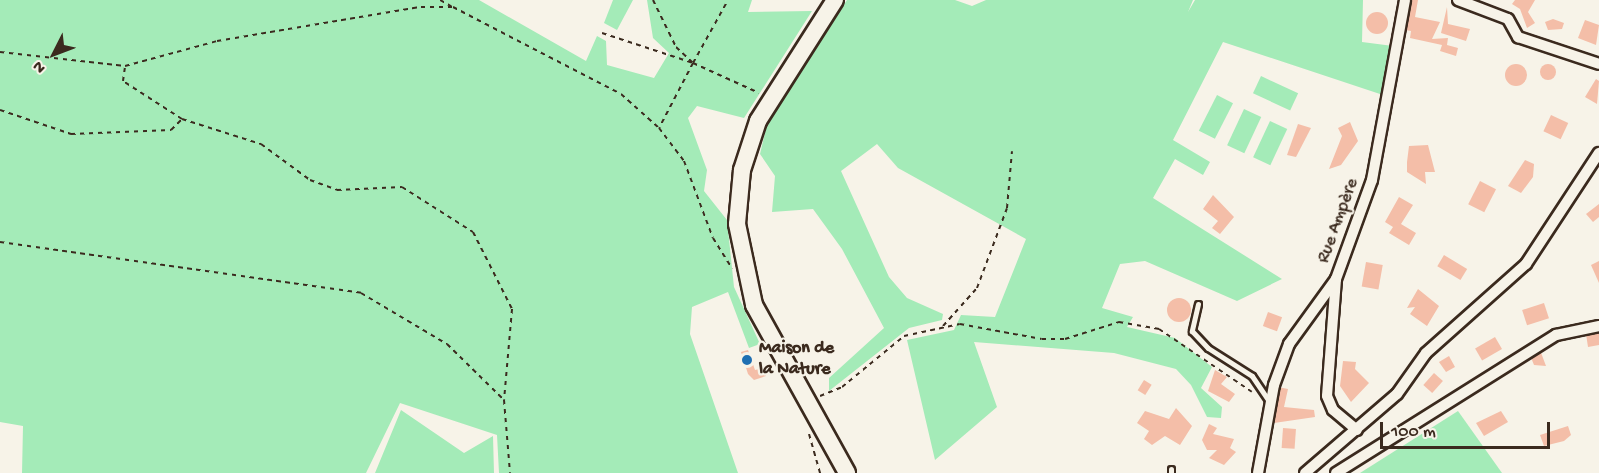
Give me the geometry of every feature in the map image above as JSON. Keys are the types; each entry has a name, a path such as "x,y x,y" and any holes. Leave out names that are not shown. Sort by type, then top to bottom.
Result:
{"street":[{"path":"835,0 770,97 742,170 737,224 747,284 766,330 810,401 847,473"},
{"name":"Rue Ampère","path":"1258,473 1268,401 1289,344 1336,279 1372,180 1405,0"},
{"path":"1458,0 1508,18 1518,37 1599,64"},
{"path":"1306,473 1397,394 1426,353 1526,264 1599,153"},
{"path":"1336,279 1327,396 1333,410 1357,430"},
{"path":"1336,473 1547,340 1599,326"}],"lane":[{"path":"1198,304 1192,331 1252,376 1268,401"}],"path":[{"path":"441,0 621,94 659,128 684,161 713,238 747,284"},
{"path":"653,0 676,47 693,63"},
{"path":"659,128 728,0"},
{"path":"0,52 125,66 217,41 421,7 453,7"},
{"path":"602,33 693,63 770,97"},
{"path":"125,66 123,81 129,87 182,119 261,144 310,180 337,190 402,187 473,232 512,309 504,400 510,473"},
{"path":"0,110 71,134 171,130 182,119"},
{"path":"943,326 972,296 981,278 1007,208 1012,151"},
{"path":"0,242 360,293 447,344 504,400"},
{"path":"810,401 842,387 904,336 943,326 960,324 1042,339 1065,339 1119,322 1160,329 1268,401"}],"green space":[{"path":"0,0 479,0 586,61 597,36 606,41 607,65 654,78 669,53 653,38 647,0 752,0 748,12 812,11 744,118 697,106 688,118 707,170 704,191 727,220 734,287 760,344 749,348 728,292 692,307 690,334 738,473 499,473 497,435 400,403 366,473 22,473 23,426 0,422"},
{"path":"613,0 633,0 617,30 604,23"},
{"path":"847,0 955,0 972,6 986,0 1193,0 1188,12 1195,0 1363,0 1362,42 1393,46 1383,95 1223,42 1173,140 1210,162 1203,175 1175,159 1153,198 1282,279 1237,301 1145,261 1120,264 1102,308 1133,317 1127,327 1175,338 1212,367 1201,388 1222,407 1221,418 1207,417 1191,385 1176,369 1114,353 974,342 997,407 935,460 907,340 954,330 961,315 995,317 1026,239 898,168 877,144 841,171 889,277 907,298 943,314 942,320 909,328 829,391 829,378 884,328 842,249 813,209 772,212 775,176 760,154 768,120"},
{"path":"1261,76 1298,93 1290,111 1253,93"},
{"path":"1217,95 1233,103 1215,139 1199,131"},
{"path":"1244,109 1261,117 1244,153 1227,145"},
{"path":"1270,121 1287,129 1270,165 1253,157"},
{"path":"401,410 464,453 493,436 494,473 375,473"},
{"path":"1458,411 1502,473 1360,473"}],"building":[{"path":"1411,0 1418,0 1415,17 1440,22 1432,39 1448,38 1447,45 1458,48 1456,56 1440,51 1442,45 1410,38 1411,31 1405,30"},
{"path":"1515,0 1535,0 1528,12 1535,23 1527,28 1520,9 1512,4"},
{"path":"1447,7 1448,24 1470,29 1466,41 1441,33"},
{"path":"1377,12 1385,15 1388,23 1385,31 1377,34 1369,31 1366,23 1369,15"},
{"path":"1553,19 1564,23 1562,29 1548,30 1545,22"},
{"path":"1585,20 1599,25 1596,45 1578,38"},
{"path":"1516,64 1524,67 1527,75 1524,83 1516,86 1508,83 1505,75 1508,67"},
{"path":"1548,64 1554,66 1556,72 1554,78 1548,80 1542,78 1540,72 1542,66"},
{"path":"1596,79 1599,81 1597,104 1585,97"},
{"path":"1551,115 1568,123 1561,139 1543,131"},
{"path":"1350,122 1358,141 1341,165 1329,169 1342,136 1338,128"},
{"path":"1298,124 1311,128 1296,157 1287,155"},
{"path":"1428,145 1435,172 1425,172 1426,184 1407,172 1407,162 1409,146"},
{"path":"1525,160 1534,164 1533,177 1521,193 1508,186"},
{"path":"1480,181 1496,189 1484,212 1468,204"},
{"path":"1213,195 1234,217 1220,234 1212,228 1218,221 1203,209"},
{"path":"1399,197 1413,205 1401,224 1416,233 1409,245 1389,233 1393,227 1385,222"},
{"path":"1599,204 1599,217 1593,222 1586,214"},
{"path":"1444,255 1467,269 1460,280 1437,266"},
{"path":"1599,261 1599,283 1591,265"},
{"path":"1366,262 1383,265 1378,290 1362,287"},
{"path":"1418,289 1439,306 1427,326 1410,314 1415,307 1407,308"},
{"path":"1179,298 1184,299 1190,305 1190,315 1184,321 1179,322 1174,321 1168,315 1167,310 1168,305 1174,299"},
{"path":"1544,303 1549,318 1527,325 1522,310"},
{"path":"1268,312 1282,317 1277,331 1263,326"},
{"path":"1599,332 1599,345 1588,347 1586,334"},
{"path":"1495,337 1502,349 1482,361 1475,348"},
{"name":"Maison de la Nature","path":"748,350 755,370 763,368 766,376 754,380 748,374 741,352"},
{"path":"1540,350 1546,366 1534,365 1530,355"},
{"path":"1449,356 1455,367 1446,372 1439,362"},
{"path":"1343,361 1356,362 1355,369 1369,383 1351,402 1340,386"},
{"path":"1215,370 1227,377 1221,384 1235,394 1229,402 1208,391"},
{"path":"1434,373 1443,381 1432,393 1423,385"},
{"path":"1144,380 1152,385 1145,395 1138,390"},
{"path":"1278,387 1288,389 1284,407 1314,410 1315,417 1274,423"},
{"path":"1176,408 1192,426 1180,445 1165,436 1152,445 1144,439 1149,431 1137,423 1145,411 1169,419"},
{"path":"1501,411 1508,422 1484,436 1476,423"},
{"path":"1209,424 1217,428 1213,434 1234,439 1230,448 1236,452 1224,465 1209,458 1217,450 1207,450 1202,440"},
{"path":"1568,426 1571,435 1564,441 1544,446 1540,435"},
{"path":"1283,428 1296,429 1295,449 1282,448"}],"place":[{"name":"Maison de la Nature","path":"747,360"}]}
